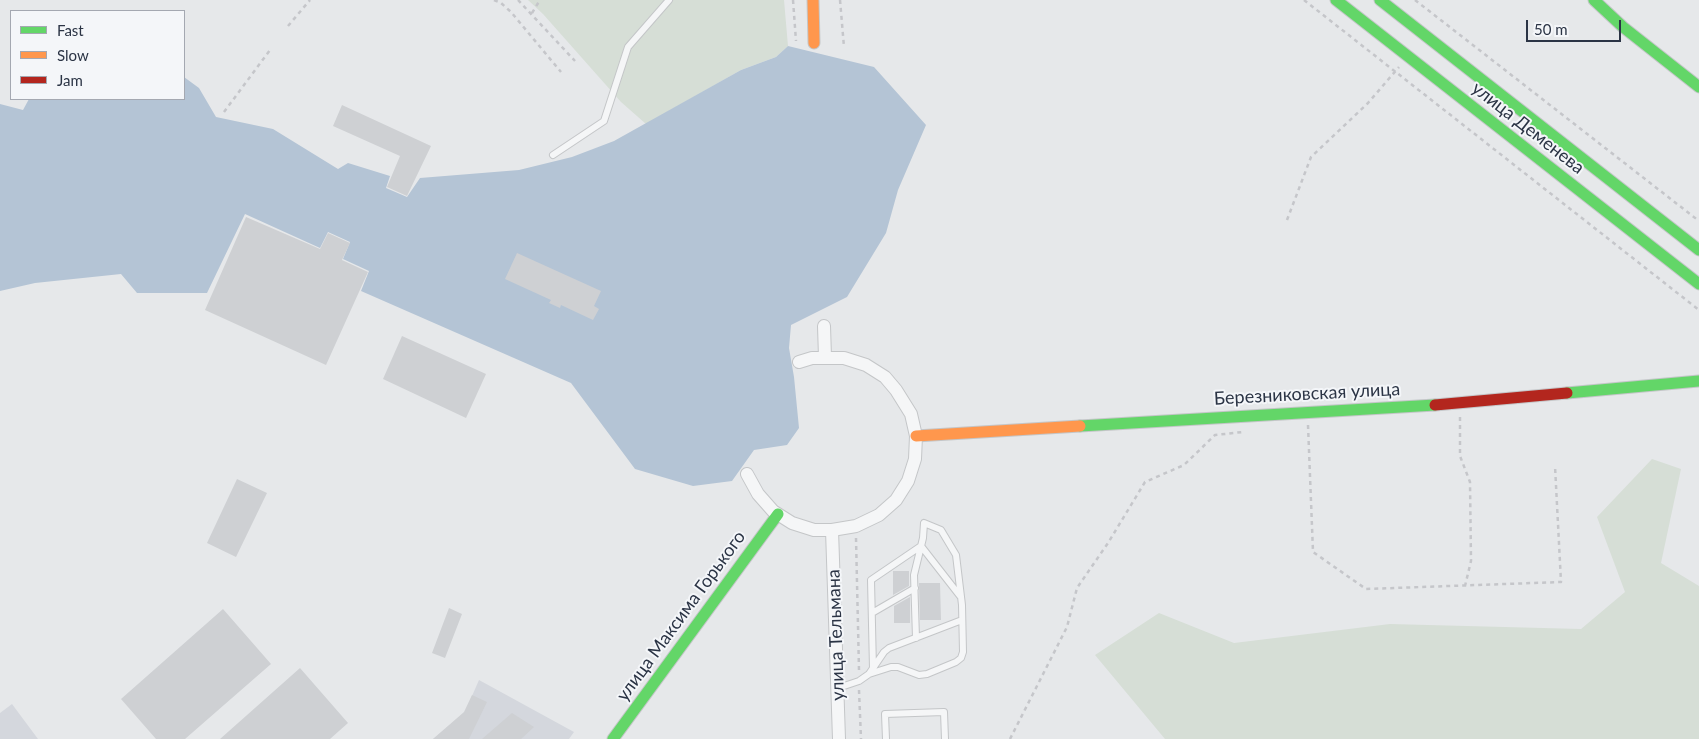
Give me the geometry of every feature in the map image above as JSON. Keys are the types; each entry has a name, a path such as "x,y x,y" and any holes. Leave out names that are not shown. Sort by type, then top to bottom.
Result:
{"street":[{"path":"813,0 814,43"},
{"name":"улица Деменева","path":"1336,0 1699,284"},
{"name":"улица Деменева","path":"1380,0 1699,250"},
{"path":"1594,0 1623,27 1699,86"},
{"path":"824,326 825,357"},
{"path":"747,474 758,494 773,510 792,523 814,530 832,530 856,526 879,515 896,500 908,481 915,459 916,436 911,414 900,394 885,377 866,365 844,358 812,358 799,362"},
{"name":"Березниковская улица","path":"916,436 1460,403 1699,381"},
{"name":"улица Максима Горького","path":"613,739 778,514"},
{"name":"улица Тельмана","path":"832,530 840,739"}],"lane":[{"path":"553,155 604,121 628,47 669,0"},
{"path":"871,671 898,667 919,675 927,674 961,658 963,652 961,597 956,555 941,530 924,523 914,575 916,638"},
{"path":"871,671 871,580 921,546"},
{"path":"921,546 961,597"},
{"path":"872,613 915,588"},
{"path":"838,688 859,681 871,671 889,648 962,620"},
{"path":"886,739 886,714 944,712 945,739"}],"path":[{"path":"288,26 310,0"},
{"path":"494,0 501,3 511,12 561,72"},
{"path":"518,0 576,61"},
{"path":"532,13 540,0"},
{"path":"793,0 796,42"},
{"path":"840,0 844,47"},
{"path":"1304,0 1699,310"},
{"path":"1415,0 1699,221"},
{"path":"224,112 270,50"},
{"path":"1287,220 1311,157 1368,103 1408,56"},
{"path":"1460,403 1460,456 1470,482 1471,562 1465,586"},
{"path":"1305,411 1305,428"},
{"path":"1305,411 1313,552 1366,589 1561,582 1554,466"},
{"path":"1010,739 1068,627 1077,588 1108,543 1145,482 1184,465 1215,435 1251,432"},
{"path":"856,526 861,739"}],"shaded area":[{"path":"528,0 784,0 788,46 776,57 741,70 646,124 621,102 543,14"},
{"path":"1652,459 1681,469 1661,563 1699,586 1699,739 1165,739 1095,655 1159,613 1234,643 1390,624 1581,629 1625,592 1597,517"},
{"path":"479,680 574,732 569,739 433,739 465,712"},
{"path":"12,704 38,739 0,739 0,713"}],"water":[{"path":"788,46 874,67 926,125 898,190 886,233 847,297 791,325 789,348 799,428 787,445 754,450 732,481 693,486 635,469 571,383 361,291 369,271 343,259 350,242 328,232 320,248 245,214 207,293 137,293 121,274 35,283 0,291 0,104 23,110 28,100 185,100 185,78 199,88 216,117 273,129 338,169 348,163 390,176 386,188 407,197 420,178 519,170 572,157 614,141 741,70 776,57"}],"building":[{"path":"342,105 431,146 407,196 387,187 400,156 333,126"},
{"path":"246,217 320,249 328,233 350,243 342,260 368,272 326,365 205,310"},
{"path":"517,253 601,291 594,306 599,309 593,320 561,305 560,308 549,303 551,300 505,279"},
{"path":"402,336 486,374 466,418 383,379"},
{"path":"237,479 267,493 236,557 207,543"},
{"path":"893,571 909,571 909,586 893,595"},
{"path":"919,583 940,583 941,620 920,620"},
{"path":"910,597 910,623 894,623 894,606"},
{"path":"449,608 462,614 445,658 432,653"},
{"path":"223,609 271,664 185,739 156,739 121,699"},
{"path":"300,668 348,723 330,739 220,739"},
{"path":"472,695 487,702 469,739 433,739 464,712"},
{"path":"512,713 534,727 521,739 482,739"}],"traffic: fast":[{"path":"1336,0 1699,284"},
{"path":"1380,0 1699,250"},
{"path":"1594,0 1623,27 1699,87"},
{"path":"1567,393 1699,381"},
{"path":"1080,426 1435,405"},
{"path":"613,739 778,514"}],"traffic: slow":[{"path":"813,0 814,43"},
{"path":"916,436 1080,426"}],"traffic: jam":[{"path":"1435,405 1567,393"}]}
